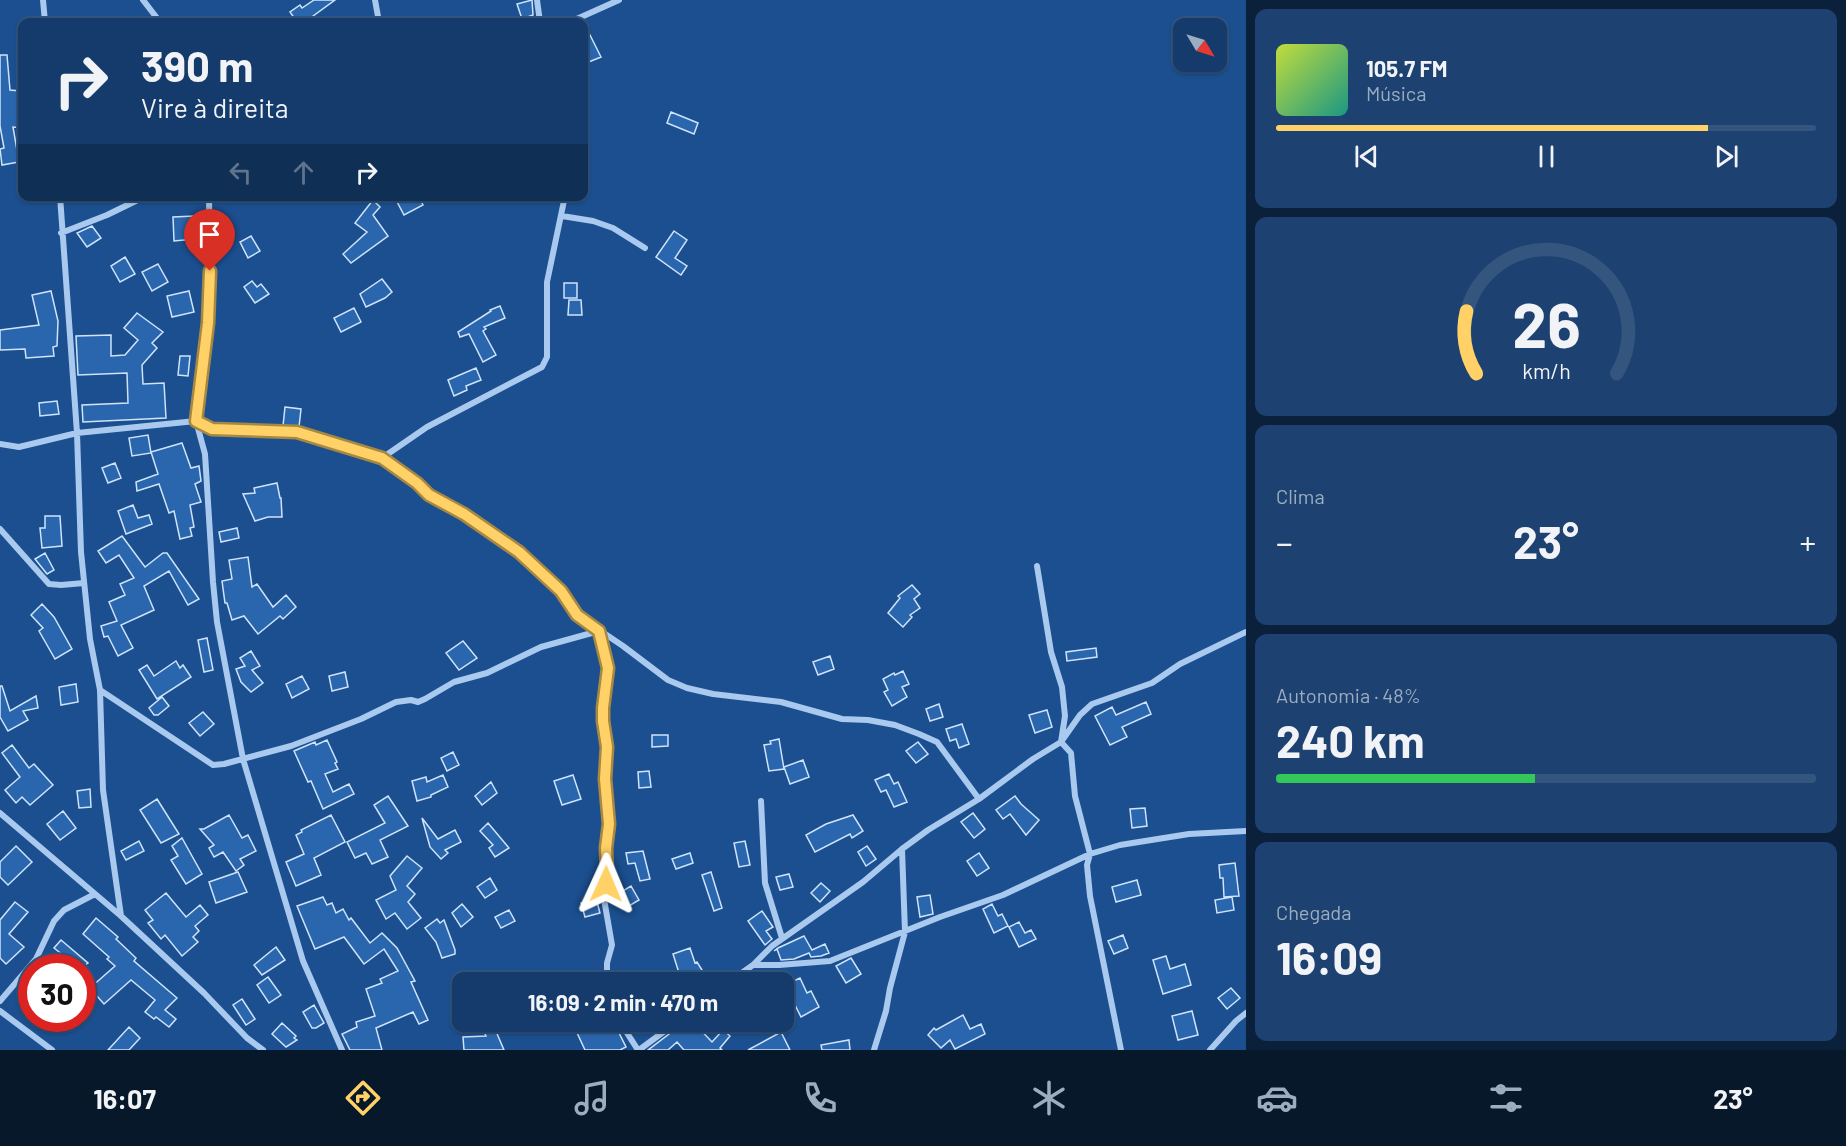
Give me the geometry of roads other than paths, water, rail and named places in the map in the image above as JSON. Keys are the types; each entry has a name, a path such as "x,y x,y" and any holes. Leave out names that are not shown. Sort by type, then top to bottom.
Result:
{"street":[{"path":"43,0 45,18"},
{"path":"143,0 157,18"},
{"path":"375,0 378,18"},
{"path":"537,0 539,18"},
{"path":"579,18 619,0"},
{"path":"60,201 77,434 81,552 90,639 100,690 103,790 121,916"},
{"path":"61,233 135,201"},
{"path":"209,201 208,323 196,421 205,454 217,622 243,759 303,961 342,1050"},
{"path":"382,458 427,427 542,367 547,357 547,282 564,201"},
{"path":"562,216 593,221 613,228 645,248"},
{"path":"0,444 19,447 77,434 196,421 212,429 297,432 382,458 417,483 429,495 464,514 513,547 561,591 577,615 623,646 668,681 713,694 781,702 842,719 868,720 895,725 920,734 938,742 979,799"},
{"path":"0,529 49,584 84,583"},
{"path":"1037,567 1052,652 1062,687 1065,716 1061,742"},
{"path":"100,690 213,765 291,746 362,719 396,702 411,700 418,702 454,682 487,673 541,647 599,631"},
{"path":"599,631 608,668 603,708 607,747 605,779 609,824 604,899 612,945 607,972"},
{"path":"743,972 782,938 863,882 928,830 979,799 1033,759 1061,742 1080,715 1092,704 1152,683 1180,664 1246,632"},
{"path":"1061,742 1071,753 1075,796 1090,854 1087,865 1090,896 1121,1050"},
{"path":"761,801 765,883 782,938"},
{"path":"0,813 121,916 260,1048"},
{"path":"753,965 830,960 905,932 940,916 1003,895 1090,854 1120,845 1189,834 1246,831"},
{"path":"874,1050 905,932 902,849"},
{"path":"0,1001 36,959 54,921 64,910 94,894"},
{"path":"0,1011 52,1050"},
{"path":"1210,1050 1246,1012"},
{"path":"626,1032 638,1050 663,1032"}]}
